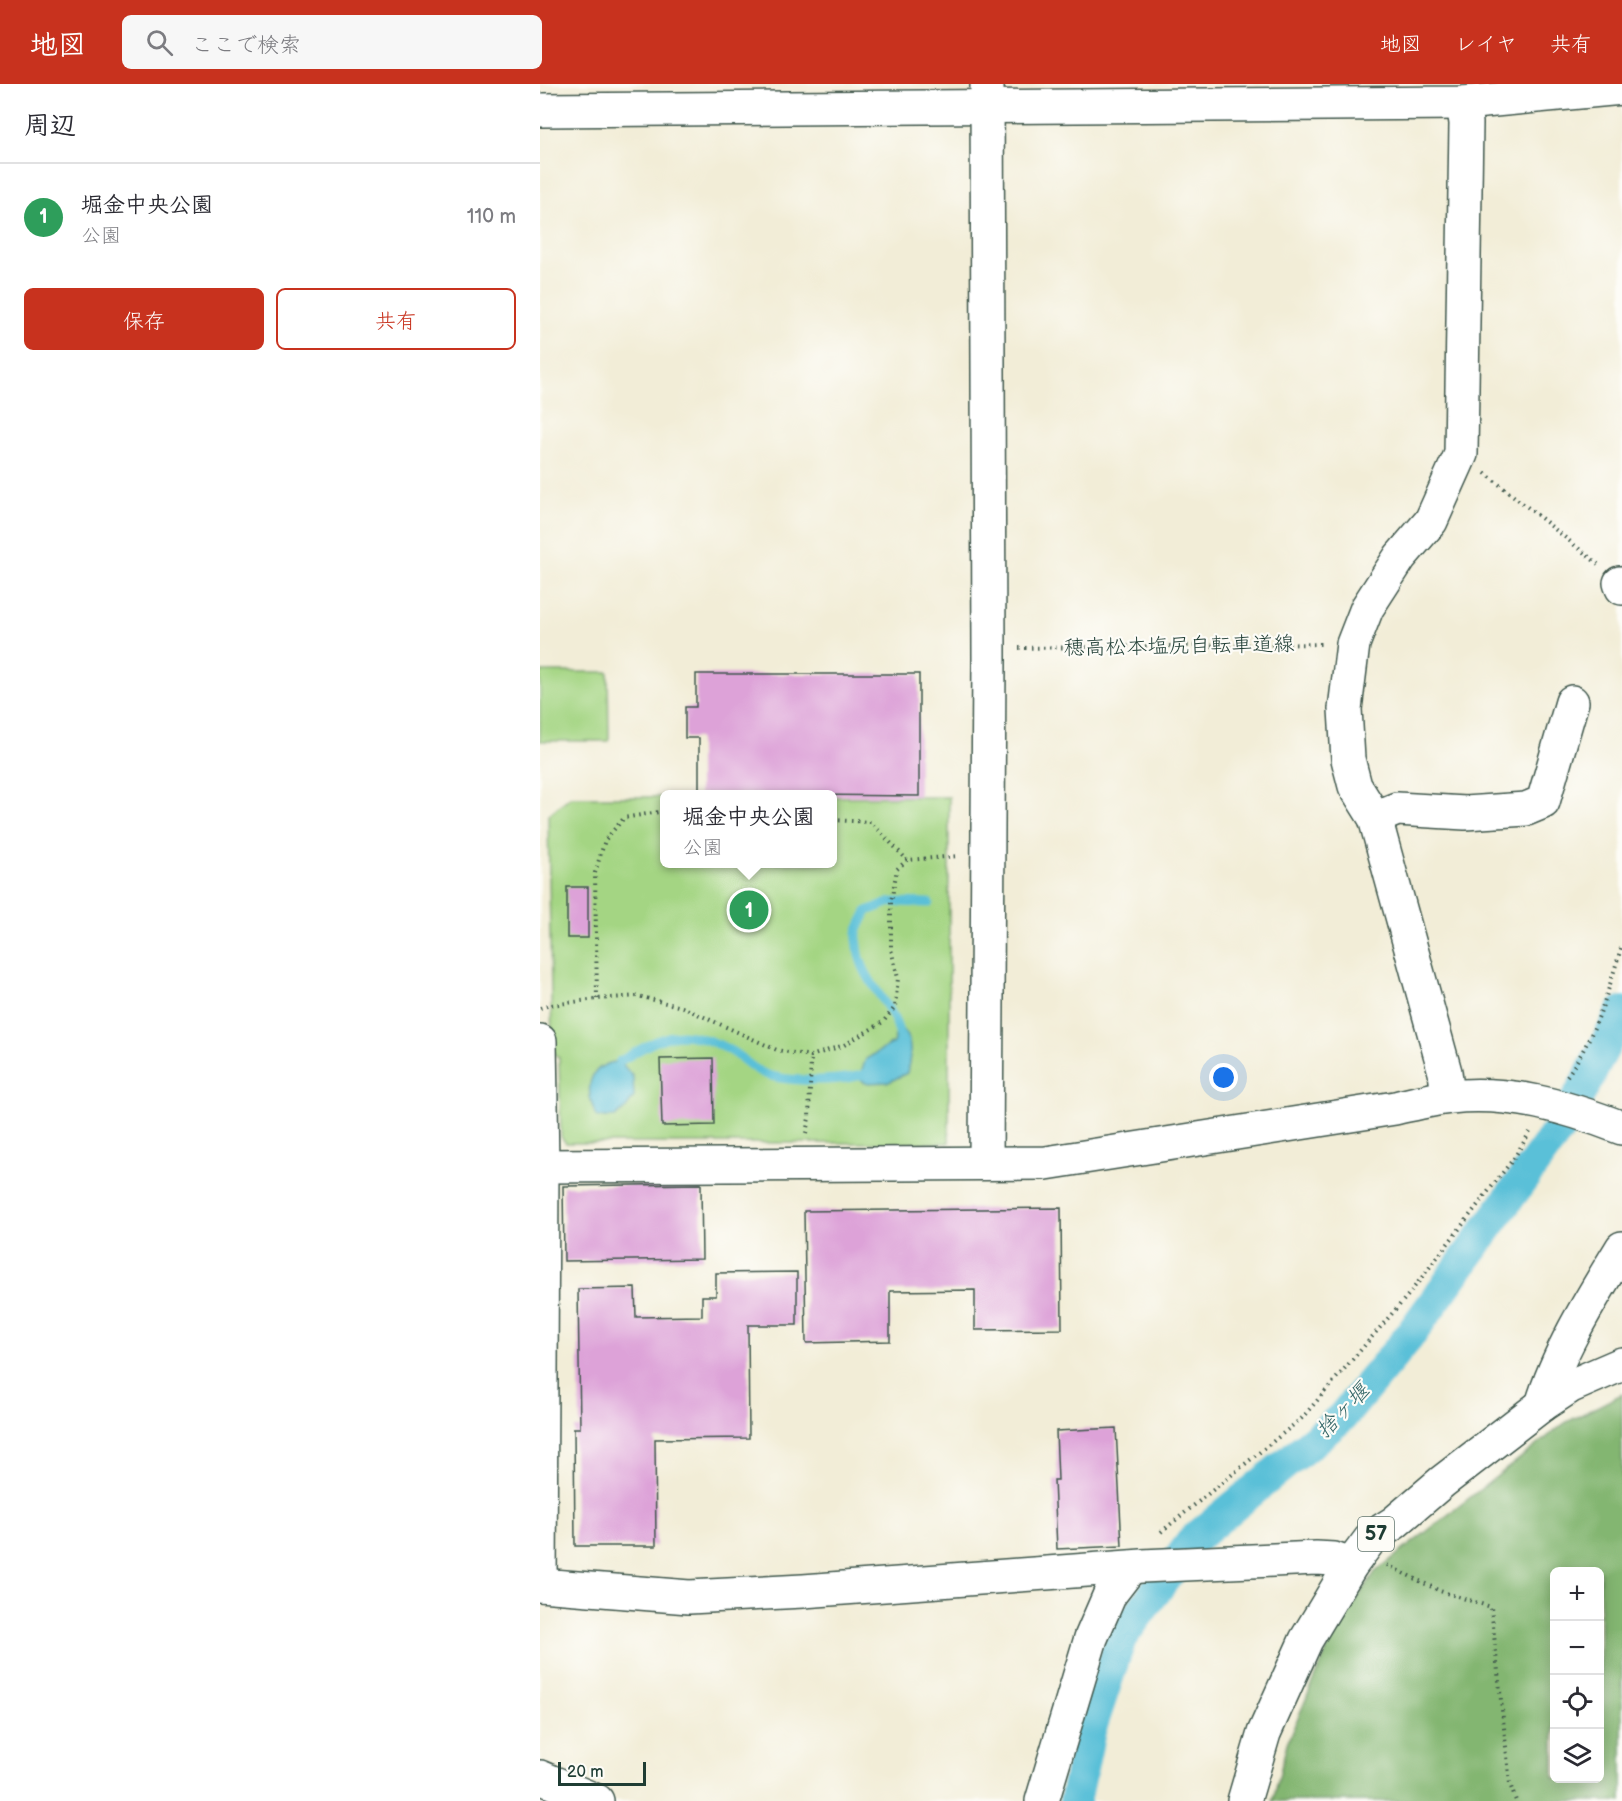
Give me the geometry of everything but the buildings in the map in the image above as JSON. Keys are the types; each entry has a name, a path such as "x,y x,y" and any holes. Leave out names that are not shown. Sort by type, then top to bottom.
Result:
{"street":[{"path":"540,110 987,96 1463,103 1622,88"},
{"path":"986,1163 989,670 987,96"},
{"path":"1448,1097 1445,1072 1375,818 1355,786 1348,759 1345,709 1353,644 1367,608 1400,557 1431,521 1461,454 1466,123 1463,103"},
{"path":"1375,818 1397,809 1466,813 1526,809 1543,802 1572,702"},
{"path":"540,1041 542,1166 540,1585 689,1597 1136,1567 1316,1558 1334,1559 1351,1565"},
{"path":"542,1166 1046,1163 1395,1108 1448,1097 1478,1095 1506,1097 1559,1094 1588,1114 1622,1128"},
{"path":"1542,1405 1548,1382 1588,1302 1622,1248"},
{"name":"57","path":"1244,1801 1264,1733 1306,1640 1351,1565 1372,1537 1394,1523 1442,1482 1542,1405 1570,1386 1622,1364"},
{"path":"1042,1801 1091,1638 1110,1594 1136,1567"},
{"path":"540,1777 597,1801"}],"path":[{"path":"1461,454 1621,585"},
{"name":"穂高松本塩尻自転車道線","path":"1016,648 1353,644"},
{"path":"597,999 595,873 605,840 624,818 660,812"},
{"path":"837,820 871,822 907,860"},
{"path":"540,1008 597,999 638,996 682,1007 777,1050 811,1056 844,1045 883,1022 895,1007 898,978 891,949 891,902 897,868 907,860 962,856"},
{"path":"1559,1094 1602,1010 1622,945"},
{"path":"805,1138 809,1118 811,1056"},
{"path":"1159,1534 1302,1418 1409,1294 1514,1158 1531,1130"},
{"path":"1383,1563 1440,1591 1491,1607 1510,1784 1516,1801"}],"green space":[{"path":"540,672 608,672 609,741 540,741"},
{"path":"570,797 660,797 660,868 837,868 837,797 949,797 949,1143 566,1143 561,1137 559,1058 552,1051 548,815"},
{"path":"1622,1394 1622,1801 1273,1801 1287,1743 1334,1634 1375,1572 1565,1423"}],"water":[{"path":"898,1026 909,1041 910,1054 907,1073 889,1082 865,1083 859,1077 866,1059 893,1043"},
{"path":"620,1061 633,1077 634,1097 615,1117 597,1117 590,1097 591,1080 600,1068"}],"waterway":[{"path":"900,1036 891,1013 865,971 860,959 857,933 867,911 891,902 929,903"},
{"name":"捨ヶ堰","path":"1075,1801 1090,1731 1121,1638 1193,1540 1342,1417 1407,1339 1562,1125 1622,1012"},
{"path":"620,1061 658,1040 683,1035 702,1038 720,1045 760,1072 775,1077 803,1080 833,1079 870,1072"}],"place":[{"name":"堀金中央公園","path":"749,910"}]}
